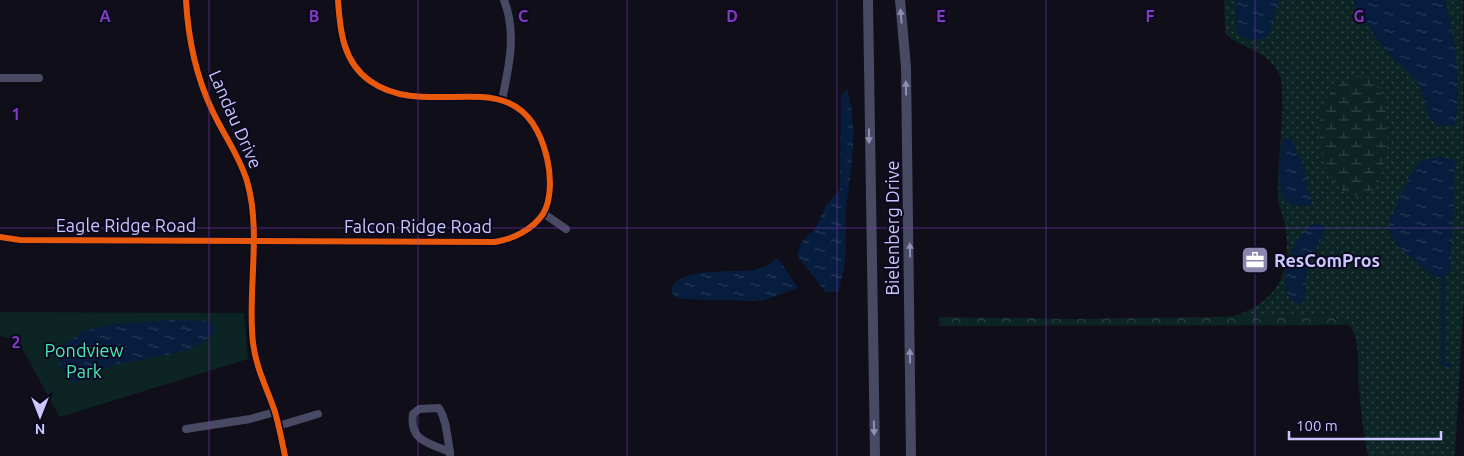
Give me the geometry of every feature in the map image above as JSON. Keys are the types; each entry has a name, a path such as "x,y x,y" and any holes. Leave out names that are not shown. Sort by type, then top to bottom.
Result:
{"street":[{"name":"Landau Drive","path":"186,0 187,19 198,75 212,110 238,156 247,182 253,240 253,343 259,372 275,412 285,456"},
{"path":"338,0 340,32 349,58 359,72 380,88 410,96 502,100 525,112 535,124 543,142 550,178 549,194 544,213 566,229"},
{"path":"502,100 511,56 512,37 504,0"},
{"name":"Bielenberg Drive","path":"868,0 875,456"},
{"name":"Bielenberg Drive","path":"900,0 906,77 911,456"},
{"path":"0,78 39,78"},
{"name":"Falcon Ridge Road","path":"253,240 494,242 509,240 522,233 544,213"},
{"name":"Eagle Ridge Road","path":"0,237 20,240 253,240"},
{"path":"439,408 443,415 450,454 419,438 414,432 413,414 418,409 439,408"},
{"path":"186,428 250,419 275,412"},
{"path":"278,426 318,414"}],"green space":[{"path":"1224,0 1463,0 1464,293 1455,456 1368,456 1358,383 1357,343 1352,329 1347,323 1328,317 1229,317 1254,308 1268,297 1279,283 1285,269 1287,250 1285,225 1278,195 1282,114 1279,74 1274,65 1267,59 1230,38 1225,33"},
{"path":"1361,76 1373,81 1381,94 1386,112 1388,134 1386,155 1381,175 1374,190 1363,198 1349,194 1337,185 1329,173 1323,158 1320,141 1320,124 1328,96 1343,83"},
{"name":"Pondview Park","path":"0,312 244,313 248,359 60,417 17,340 0,336"},
{"path":"939,317 1076,319 1332,317 1349,325 939,326"}],"water":[{"path":"1236,0 1279,0 1268,37 1258,40 1247,39 1238,34 1235,24"},
{"path":"1353,0 1445,0 1452,27 1457,63 1458,99 1454,126 1438,125 1430,119 1419,83 1384,49 1354,5"},
{"path":"847,89 852,116 853,144 846,207 845,262 838,292 826,292 797,256 801,242 816,228 826,205 840,190 841,95"},
{"path":"1286,137 1291,139 1304,166 1308,191 1312,202 1309,206 1288,204 1281,190 1282,141"},
{"path":"1440,156 1455,161 1451,268 1449,274 1443,277 1434,277 1397,245 1389,231 1389,223 1409,176 1421,161"},
{"path":"1314,223 1325,227 1308,268 1303,303 1299,304 1292,300 1287,293 1285,284 1287,264 1297,240"},
{"path":"778,258 798,288 764,300 752,301 678,299 672,293 674,284 681,278 705,272 754,270"},
{"path":"171,320 208,321 213,324 215,329 208,339 196,346 166,355 120,363 83,381 71,382 60,365 62,346 84,331 114,324"}],"waterway":[{"path":"1443,277 1443,364 1451,366"}],"cycle path":[{"path":"186,0 191,42 201,84 212,110 244,171 247,181 251,201 254,241 252,303 254,352 275,412 285,456"},
{"path":"0,237 20,240 495,242 509,239 528,229 539,220 546,208 550,187 547,158 535,126 518,108 497,99 421,97 395,93 370,81 354,65 345,45 340,23 338,0"}],"place":[{"name":"ResComPros","path":"1255,260"}]}
